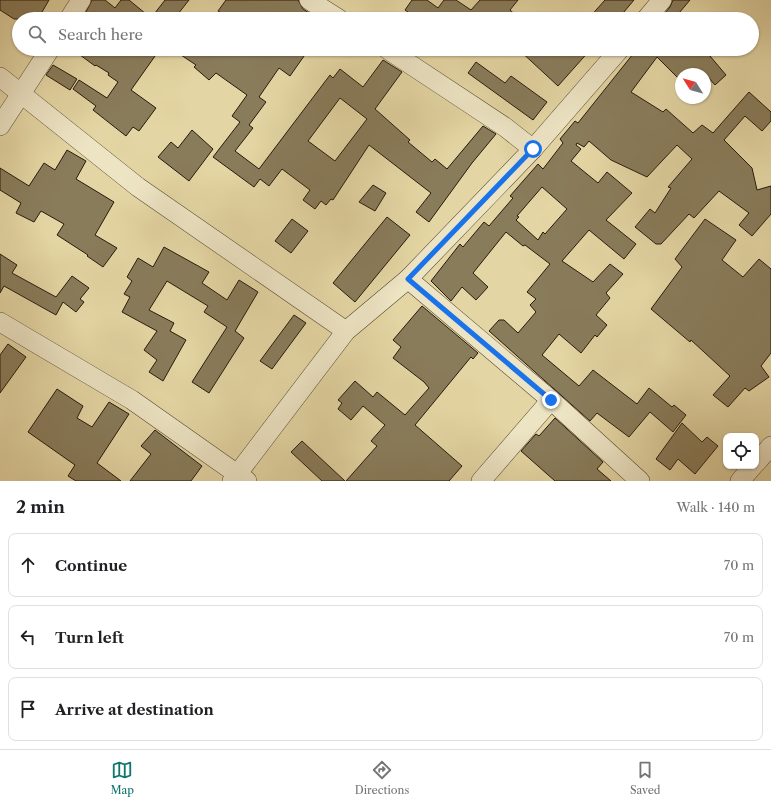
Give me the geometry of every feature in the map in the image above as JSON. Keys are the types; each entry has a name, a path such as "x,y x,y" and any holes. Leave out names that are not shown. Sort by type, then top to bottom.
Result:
{"street":[{"path":"73,12 81,0"},
{"path":"309,0 328,12"},
{"path":"652,12 662,0"},
{"path":"0,126 45,56"},
{"path":"398,56 505,127 533,149"},
{"path":"0,322 132,400 239,479 346,331 408,279 533,149 614,56"},
{"path":"0,76 138,187 346,331"},
{"path":"408,279 551,400 640,481"},
{"path":"481,481 551,400"},
{"path":"759,460 771,446"},
{"path":"740,481 750,469"}],"building":[{"path":"0,0 49,0 42,12 12,12 12,18 0,10"},
{"path":"92,0 105,0 115,8 121,0 129,0 144,12 86,12"},
{"path":"165,0 189,0 180,12 156,12"},
{"path":"226,0 298,0 303,9 308,12 220,12 218,11"},
{"path":"412,0 427,0 438,8 444,0 456,0 471,10 480,0 518,0 510,10 512,12 408,12 405,10"},
{"path":"605,0 634,0 624,12 594,12"},
{"path":"673,0 690,0 680,12 666,12"},
{"path":"81,56 155,56 131,90 156,108 139,131 133,127 126,136 93,110 96,106 73,89 79,80 107,98 118,82 108,75 109,73 96,65 95,66"},
{"path":"182,56 304,56 290,76 279,68 259,97 266,102 249,125 253,128 235,151 259,169 330,75 333,78 340,69 363,87 383,60 402,72 375,109 410,140 408,142 432,162 435,159 447,169 483,126 496,134 472,163 429,222 416,212 431,193 369,145 333,200 331,199 326,205 321,201 315,209 303,200 310,190 282,169 269,186 260,179 254,187 213,157 240,122 232,116 247,95 216,73 209,80 194,67 196,65","holes":["340,98 367,119 335,161 308,141"]},
{"path":"526,56 585,56 558,86"},
{"path":"631,56 710,56 726,75 715,85 711,81 711,68 675,68 675,75 657,57 631,92 663,112 666,109 693,133 702,125 713,133 749,92 771,112 771,121 762,131 745,116 724,140 752,168 757,190 771,186 771,214 752,236 739,225 749,213 719,191 694,218 689,214 661,244 656,244 635,227 650,209 655,213 671,188 668,187 692,159 677,145 647,177 611,160 589,141 584,147 577,143 576,145 581,149 571,161 598,183 607,172 632,193 606,220 636,244 624,259 589,230 562,261 593,282 610,264 623,274 606,293 610,298 596,315 607,325 597,337 595,335 581,353 559,334 542,355 579,386 593,370 637,404 649,388 672,407 674,405 686,415 673,432 650,412 629,437 597,413 590,421 489,331 499,320 504,320 518,333 536,312 530,305 536,299 527,292 550,264 525,245 523,246 506,232 473,273 488,287 476,300 462,287 451,301 431,281 460,244 463,247 484,222 489,226 513,198 510,196 538,164 543,169 563,143 560,139 575,121 578,123","holes":["542,187 567,209 545,234 543,232 538,240 516,220 519,217 517,216"]},
{"path":"476,62 505,83 511,76 547,102 533,120 468,73"},
{"path":"53,65 77,79 70,90 46,75"},
{"path":"192,130 213,149 189,181 158,157 171,142 178,148"},
{"path":"67,150 86,161 76,179 114,202 95,235 117,248 103,267 87,256 88,255 57,235 64,224 41,211 34,222 16,213 21,203 0,190 0,168 29,186 44,163 55,170"},
{"path":"373,185 386,193 375,211 359,202"},
{"path":"387,217 410,235 355,302 333,283"},
{"path":"292,219 308,231 291,253 275,241"},
{"path":"705,219 736,240 722,260 743,277 759,259 771,269 771,353 761,366 769,377 749,391 745,388 728,407 713,395 730,376 691,340 690,342 651,309 682,267 675,259"},
{"path":"164,247 209,272 202,283 227,300 239,280 258,292 235,331 244,338 209,393 192,382 227,327 204,312 208,306 167,281 149,310 174,323 170,331 186,340 163,381 149,372 157,360 144,350 157,331 122,312 130,297 124,294 132,281 127,277 138,258 153,267"},
{"path":"0,254 17,265 12,273 56,297 72,276 89,288 80,299 84,302 76,312 63,302 56,315 4,286 0,293"},
{"path":"422,306 478,353 473,359 471,357 415,425 462,466 449,481 346,481 377,446 371,441 385,425 363,406 351,420 338,409 342,403 338,400 355,381 373,397 377,392 405,415 429,388 424,382 393,358 401,347 393,340"},
{"path":"294,315 306,323 272,369 260,361"},
{"path":"8,344 26,357 0,393 0,355"},
{"path":"57,389 83,406 77,418 92,427 109,402 129,414 97,463 121,481 76,481 68,476 75,465 28,432"},
{"path":"555,418 603,462 597,469 611,481 555,481 521,451 536,434 539,436"},
{"path":"682,423 702,442 707,437 718,446 695,474 678,459 670,470 656,459"},
{"path":"155,430 202,466 191,481 130,481 151,454 141,446"},
{"path":"302,441 345,481 322,481 291,452"}],"route":[{"path":"533,149 408,279 551,400"}]}
